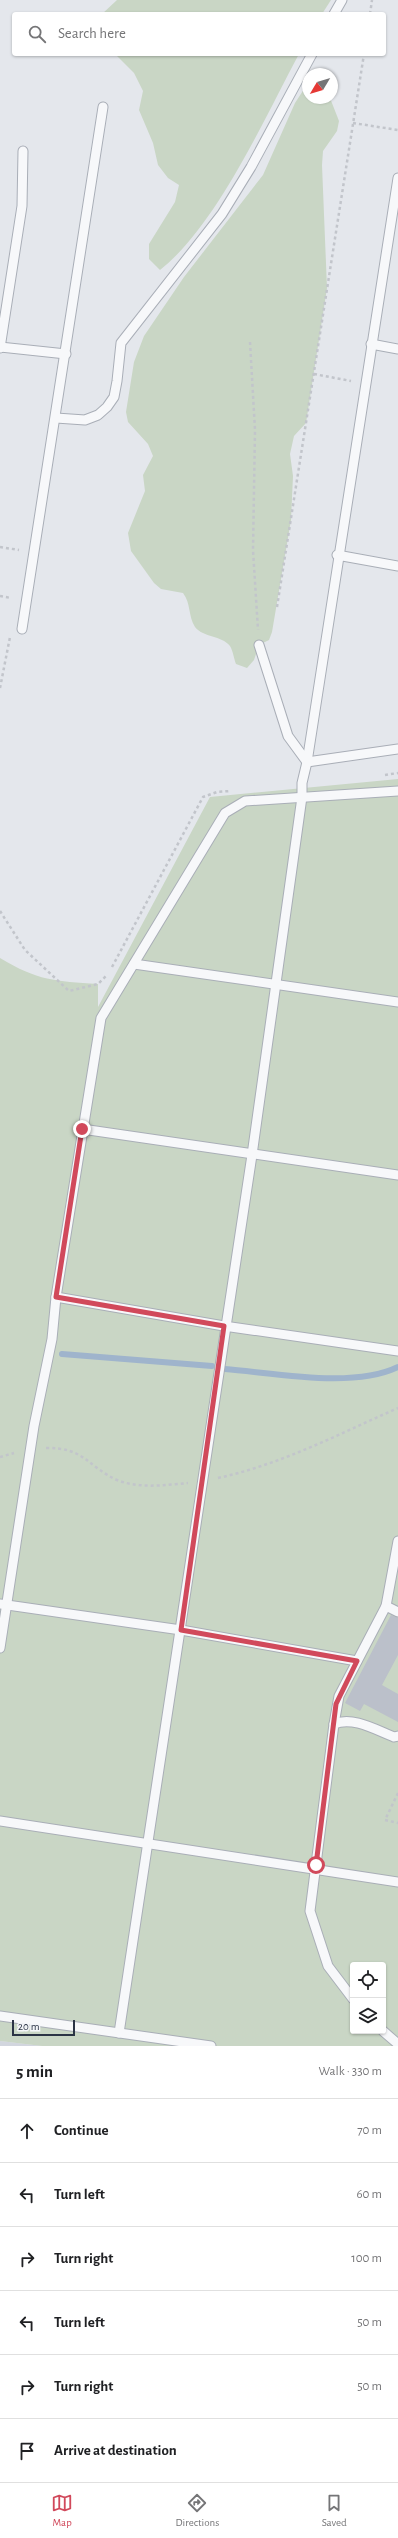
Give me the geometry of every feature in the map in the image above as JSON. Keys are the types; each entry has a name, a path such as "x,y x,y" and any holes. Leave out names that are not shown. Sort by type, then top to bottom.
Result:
{"lane":[{"path":"335,12 342,0"},
{"path":"56,418 85,420 98,415 107,407 114,396 121,343 222,214 251,167 311,56"},
{"path":"22,629 66,354 103,107"},
{"path":"23,151 22,206 0,348 66,354"},
{"path":"119,2033 181,1630 224,1326 252,1155 302,797 302,783 307,762 338,555 398,178"},
{"path":"371,344 398,349"},
{"path":"338,555 398,566"},
{"path":"259,645 288,736 307,762"},
{"path":"307,762 398,749"},
{"path":"0,1648 3,1605 34,1426 52,1339 56,1297 101,1018 225,813 245,802 398,791"},
{"path":"134,964 398,1002"},
{"path":"82,1129 398,1176"},
{"path":"56,1297 224,1326 398,1351"},
{"path":"352,1998 328,1966 317,1939 310,1911 338,1696 386,1606 398,1541"},
{"path":"3,1605 181,1630 357,1661"},
{"path":"386,1606 398,1612"},
{"path":"334,1724 351,1721 394,1737 398,1736"},
{"path":"0,1821 398,1882"},
{"path":"0,2016 211,2046"},
{"path":"386,2034 398,2044"}],"path":[{"path":"370,12 372,0"},
{"path":"277,607 364,56"},
{"path":"353,123 398,130"},
{"path":"250,342 255,430 253,550 259,645"},
{"path":"314,374 365,384"},
{"path":"0,688 12,628 22,629"},
{"path":"398,1793 385,1820 398,1823"}],"shaded area":[{"path":"0,2041 42,2046 0,2046"}],"green space":[{"path":"117,0 331,0 323,12 104,12"},
{"path":"117,56 298,56 255,139 220,199 201,226 181,250 160,270 149,259 149,244 175,202 179,185 168,178 158,165 153,143 139,110 143,91 134,73"},
{"path":"302,92 302,104 332,104 339,121 337,131 323,151 322,165 327,288 306,423 294,436 290,454 293,476 291,520 272,632 269,640 259,645 254,660 247,668 236,664 231,648 226,642 203,633 195,627 191,618 186,597 183,593 161,589 154,583 131,551 128,533 145,491 143,475 153,456 148,444 128,422 126,412 134,362 144,336 184,277 263,175 295,103"},
{"path":"398,779 398,2046 42,2046 0,2041 0,958 13,966 36,976 58,981 98,984 98,1007 210,797"}],"building":[{"path":"391,1615 398,1618 398,1655 382,1685 398,1694 398,1722 364,1704 360,1711 345,1703"}],"waterway":[{"path":"62,1354 212,1366"},
{"path":"225,1369 313,1378 337,1378 380,1374 398,1367"}],"route":[{"path":"82,1129 56,1297 224,1326 181,1630 357,1661 338,1696 336,1704 316,1865"}]}
